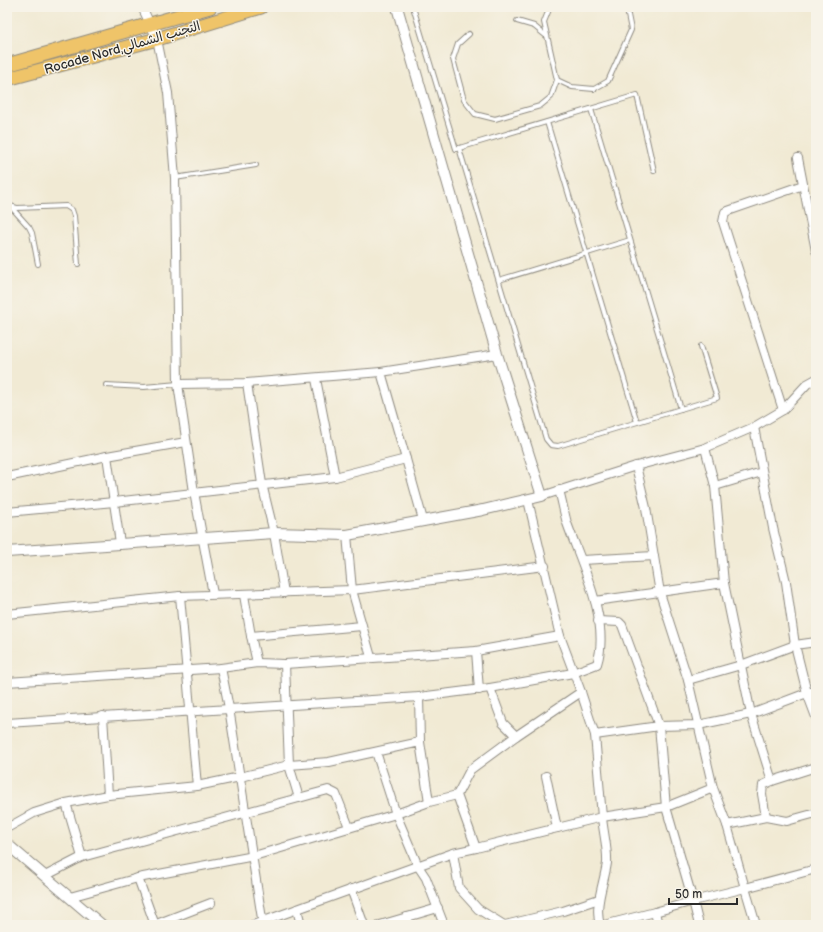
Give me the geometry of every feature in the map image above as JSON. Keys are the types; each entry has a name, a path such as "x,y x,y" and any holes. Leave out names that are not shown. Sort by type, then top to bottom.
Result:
{"main road":[{"name":"Rocade Nord,التجنب الشمالي","path":"7,65 210,7"},
{"name":"Rocade Nord,التجنب الشمالي","path":"7,79 157,39 261,7"}],"street":[{"path":"142,7 157,39 168,93 175,178 178,384 194,492 213,594"},
{"path":"397,7 497,354 542,496"},
{"path":"798,158 816,251"},
{"path":"783,410 723,222 725,212 803,185"},
{"path":"178,384 247,383 316,379 381,372 497,354"},
{"path":"381,372 424,520"},
{"path":"316,379 335,477"},
{"path":"7,552 274,533 347,535 528,500 636,466 705,448 754,427 783,410 807,384 816,379"},
{"path":"247,383 262,484 274,533 284,593"},
{"path":"754,427 773,528 786,582 795,645 807,693 816,717"},
{"path":"7,478 107,456 186,442"},
{"path":"705,448 715,486 724,583 751,714 772,781"},
{"path":"107,456 120,543"},
{"path":"7,512 114,502 262,484 335,477 406,459"},
{"path":"636,466 646,508 660,593 688,680 713,788 727,825 756,925"},
{"path":"715,486 762,472"},
{"path":"7,723 419,697 478,690 573,673 597,664 600,654 595,601 582,560 567,522 559,490"},
{"path":"528,500 545,566 560,636 595,735 607,861 599,899 598,917 600,925"},
{"path":"347,535 352,590 371,657"},
{"path":"582,560 654,556"},
{"path":"7,614 180,596 213,594 244,595 352,590 545,566"},
{"path":"595,601 618,596 660,593 724,583"},
{"path":"244,595 257,663"},
{"path":"180,596 197,786"},
{"path":"598,621 619,622 622,624 659,726 666,807 699,925"},
{"path":"251,636 362,626"},
{"path":"7,682 221,668 257,663 285,664 476,651 560,636"},
{"path":"688,680 741,665 795,645 816,642"},
{"path":"476,651 478,690"},
{"path":"285,664 290,765 299,798"},
{"path":"221,668 254,856 263,923"},
{"path":"490,688 503,723 516,736"},
{"path":"595,735 659,726 698,725 751,714 816,691"},
{"path":"476,848 457,795 470,770 516,736 581,692"},
{"path":"419,697 420,742 429,802"},
{"path":"103,716 108,795"},
{"path":"7,828 34,813 66,803 108,795 197,786 240,778 290,765 329,762 420,742"},
{"path":"376,752 396,814 418,866 426,878 444,925"},
{"path":"766,817 762,794 763,784 816,767"},
{"path":"546,776 557,828"},
{"path":"253,925 263,923 296,909 453,853 602,816 666,807 713,788"},
{"path":"45,876 82,858 328,790 336,794 349,827"},
{"path":"70,898 138,878 254,856 396,814 429,802 457,795"},
{"path":"66,803 82,858"},
{"path":"727,825 766,817 787,821 816,813"},
{"path":"7,844 102,925"},
{"path":"453,853 459,888 478,909 505,925 599,899"},
{"path":"604,925 816,869"},
{"path":"138,878 155,925 211,904"},
{"path":"351,889 364,925"},
{"path":"380,925 408,921 438,908"},
{"path":"296,909 301,925"},
{"path":"655,912 658,925"}],"lane":[{"path":"413,7 456,149 637,95 654,171"},
{"path":"469,34 458,44 453,59 464,100 475,114 495,119 540,106 551,97 557,80 545,35 544,22 550,7"},
{"path":"557,80 572,87 594,89 608,81 632,30 625,7"},
{"path":"517,21 534,26 545,35"},
{"path":"591,109 681,409"},
{"path":"547,122 637,422"},
{"path":"459,148 546,439 551,445 558,446 717,398 701,346"},
{"path":"175,178 256,165"},
{"path":"7,199 10,206 29,227 32,233 38,264"},
{"path":"10,206 29,209 66,206 72,210 74,216 78,264"},
{"path":"498,280 630,240"},
{"path":"106,385 144,387 178,384"}]}
